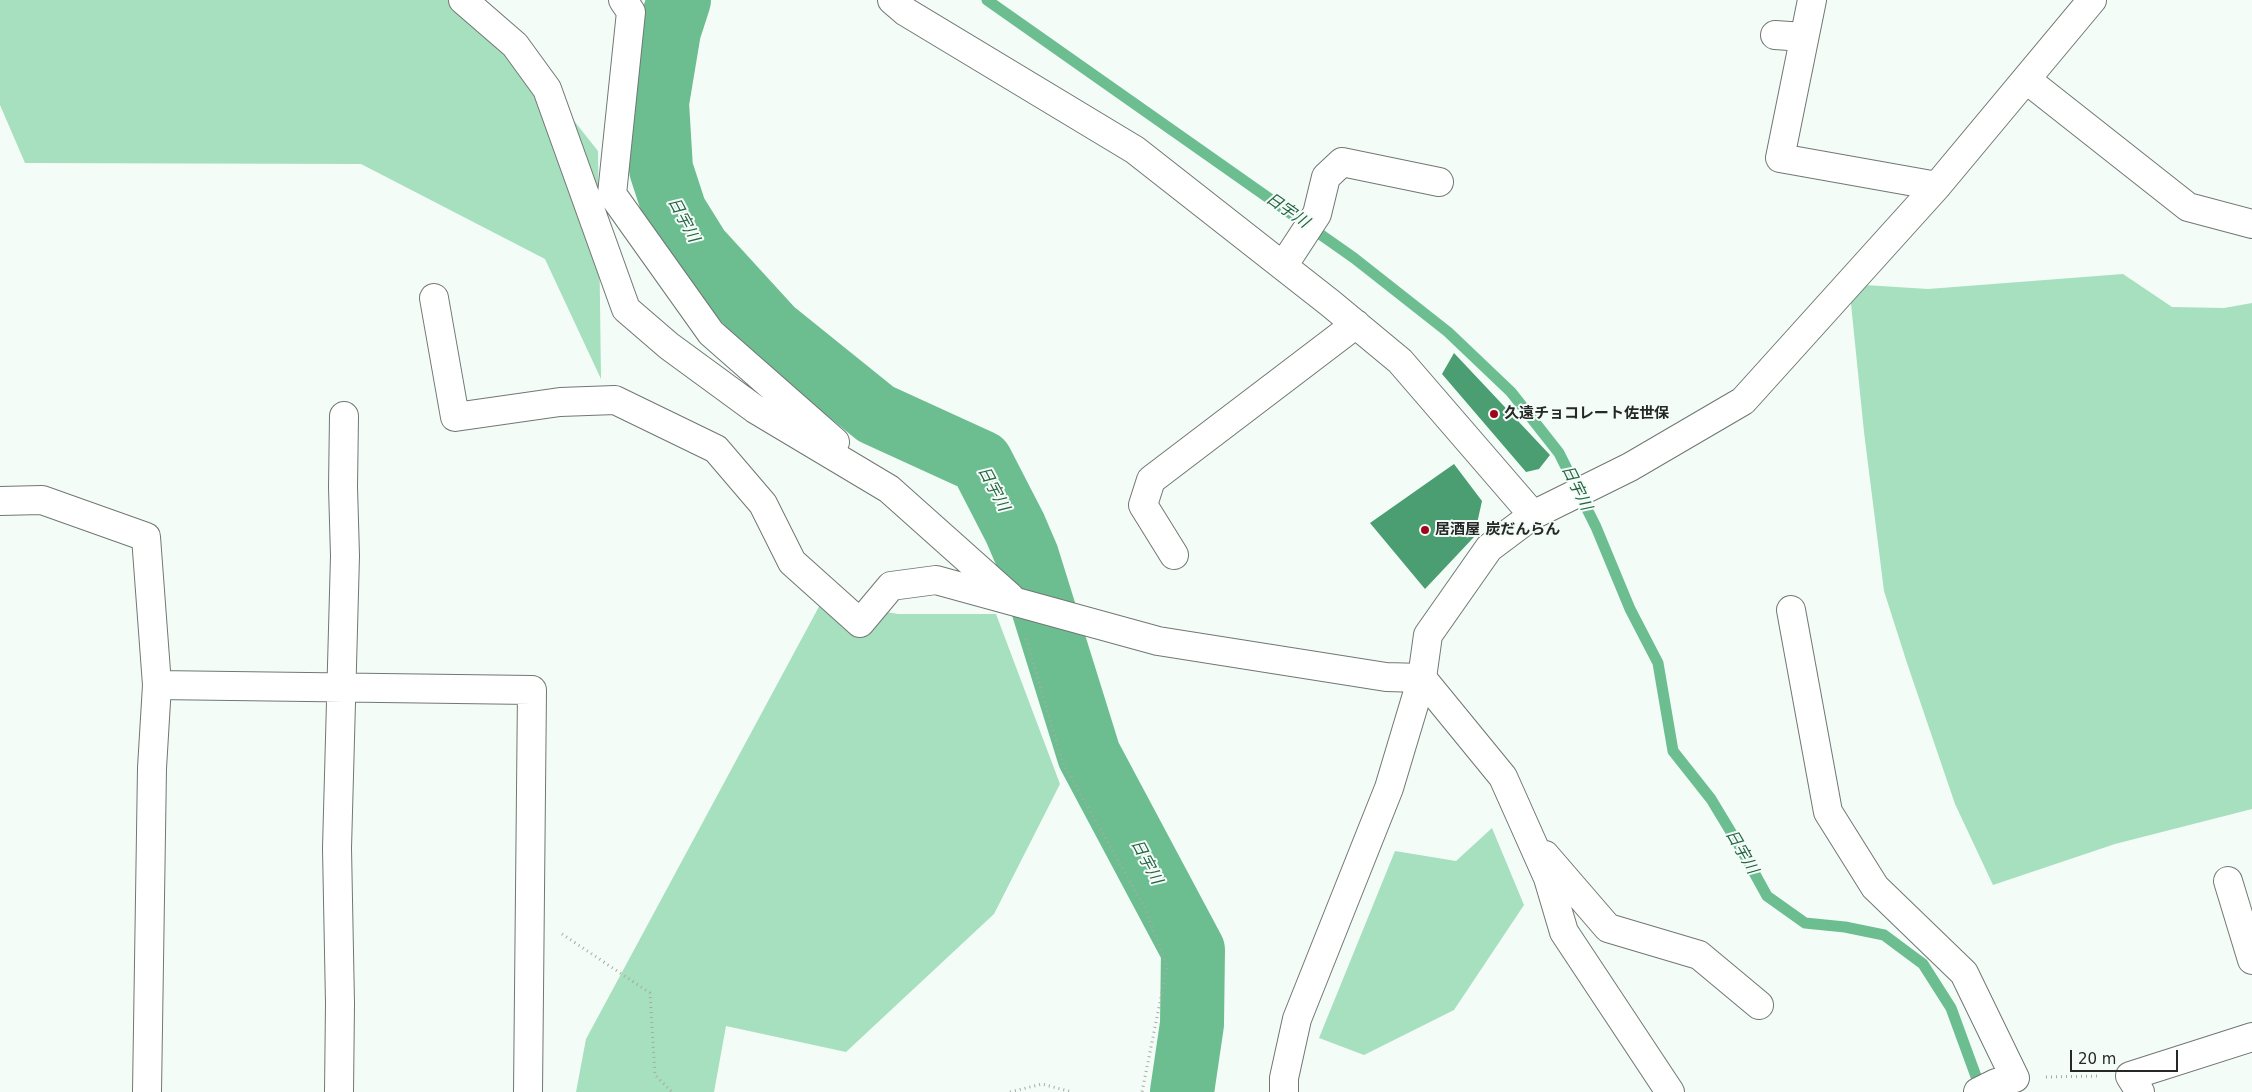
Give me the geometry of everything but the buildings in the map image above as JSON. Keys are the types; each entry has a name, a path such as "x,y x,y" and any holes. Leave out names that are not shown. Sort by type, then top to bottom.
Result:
{"street":[{"path":"463,0 515,45 547,89 626,309 669,346 755,409 889,489"},
{"path":"623,0 631,12 612,194 711,333 1014,600"},
{"path":"892,0 906,12 1135,150 1289,256 1356,324 1400,361 1545,509"},
{"path":"1812,0 1780,158 1937,186"},
{"path":"1284,1092 1284,1078 1297,1019 1388,788 1422,678 1428,635 1489,548 1545,509 1630,467 1743,401 1937,186 2092,0"},
{"path":"1774,35 1804,37"},
{"path":"2027,80 2188,207 2252,224"},
{"path":"1289,256 1317,214 1326,177 1342,162 1439,182"},
{"path":"434,298 455,417 560,402 615,400 716,449 763,504 792,562 860,623 891,586 936,580 1158,641 1386,677 1422,678 1503,777 1548,878 1564,932 1670,1092"},
{"path":"1174,555 1143,505 1151,480 1356,324"},
{"path":"339,1092 340,1004 336,848 345,556 343,487 344,416"},
{"path":"0,501 42,500 146,537 157,685 152,768 147,1092"},
{"path":"1791,610 1828,812 1875,886 1964,973 1996,1084"},
{"path":"157,685 532,690 528,1092"},
{"path":"1529,837 1608,928 1699,955 1759,1005"},
{"path":"2228,881 2252,960"},
{"path":"2135,1084 2252,1037"}],"path":[{"path":"1014,600 1063,763 1144,908 1167,967 1142,1092"},
{"path":"530,913 650,993 656,1075 672,1092"},
{"path":"1010,1092 1042,1084 1072,1092"},
{"path":"1996,1084 2135,1084"}],"green space":[{"path":"0,0 478,0 598,151 601,379 545,259 361,164 25,163 0,105"},
{"path":"2123,274 2172,307 2224,308 2252,303 2252,809 2115,844 1993,885 1955,804 1884,591 1864,432 1849,284 1928,289"},
{"path":"822,601 898,614 996,614 1060,784 994,914 846,1052 726,1026 714,1092 576,1092 586,1039"},
{"path":"1492,828 1524,905 1454,1010 1364,1055 1319,1038 1395,851 1456,861"}],"waterway":[{"name":"日宇川","path":"679,0 669,31 657,103 661,169 675,212 698,249 773,331 876,414 981,462 1015,528 1027,556 1089,755 1193,950 1192,1024 1182,1092"},
{"name":"日宇川","path":"987,0 1354,258 1448,332 1511,392 1559,453 1596,527 1630,609 1658,663 1673,751 1711,799 1767,896 1805,923 1845,927 1884,935 1923,964 1951,1008 1981,1090"}],"place":[{"name":"久遠チョコレート佐世保","path":"1494,414"},
{"name":"居酒屋 炭だんらん","path":"1425,530"}]}
